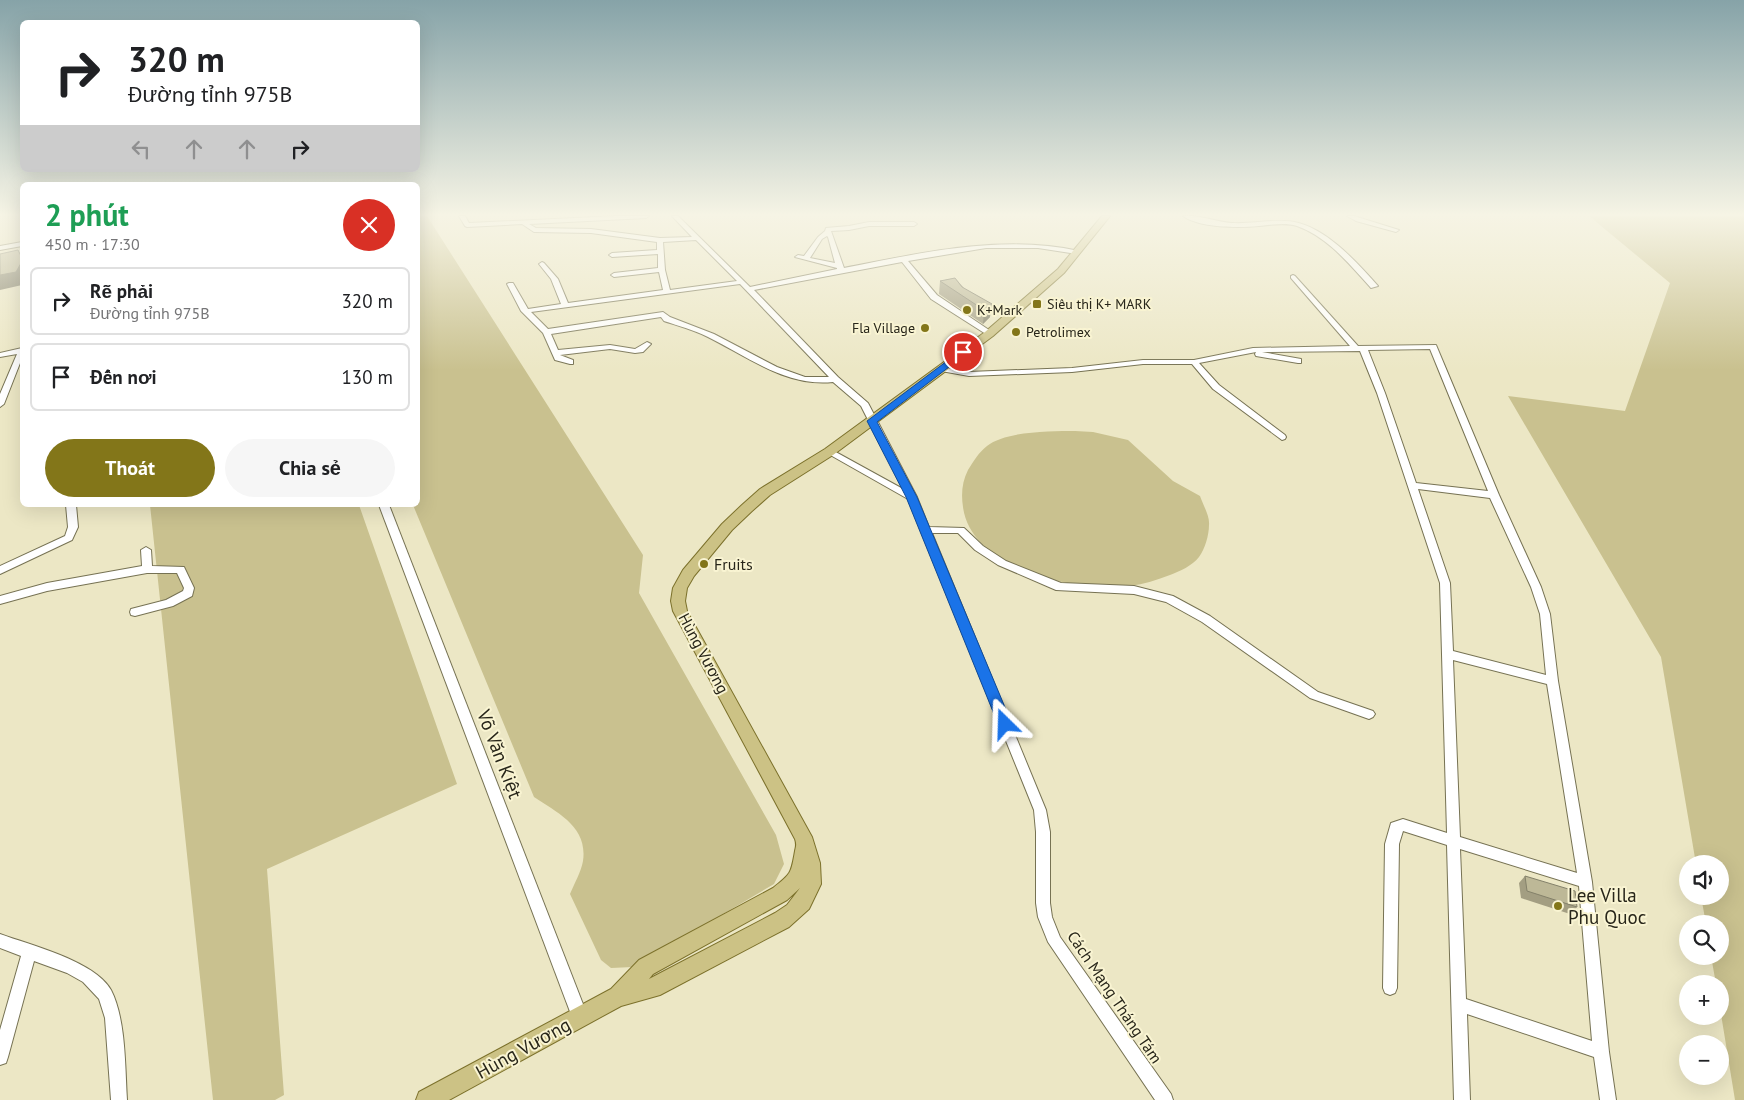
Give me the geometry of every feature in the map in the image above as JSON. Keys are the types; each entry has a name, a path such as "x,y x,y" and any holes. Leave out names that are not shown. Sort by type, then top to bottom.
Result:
{"main road":[{"name":"Hùng Vương","path":"429,1099 618,996 653,988 782,920 797,910 805,901 810,890 812,876 810,855 804,837 693,636 678,602 680,588 688,573 740,514 766,492 829,452 989,334 1063,267"}],"street":[{"path":"545,267 554,279 565,306"},
{"name":"Cách Mạng Tháng Tám","path":"727,267 835,379 865,404 912,497 1040,810 1043,832 1043,904 1045,917 1061,950 1165,1100"},
{"path":"834,267 840,269"},
{"path":"749,289 852,267"},
{"path":"910,267 934,297 989,334"},
{"path":"1355,267 1374,286"},
{"path":"614,275 662,270 667,293"},
{"path":"1293,277 1360,350 1412,485 1446,583 1462,1100"},
{"path":"526,311 742,282"},
{"path":"511,284 526,311 546,332 560,360 570,362"},
{"path":"546,332 663,314 667,319 716,338 772,368 818,381 835,379"},
{"path":"555,353 610,347 636,351 646,344"},
{"path":"941,369 969,374 1072,370 1143,362 1194,362 1249,351 1433,347 1494,495 1536,587 1545,614 1552,681 1585,882 1601,1052 1608,1100"},
{"path":"0,355 20,350"},
{"path":"1249,351 1298,361"},
{"path":"0,404 20,355"},
{"path":"1194,362 1216,388 1282,437"},
{"path":"829,452 912,497"},
{"path":"1412,485 1494,495"},
{"path":"0,570 56,546 69,538 73,527 71,507"},
{"name":"Võ Văn Kiệt","path":"385,507 580,1017"},
{"path":"926,530 961,530 979,548 1002,563 1060,587 1134,590 1168,599 1206,618 1314,695 1369,714"},
{"path":"146,550 147,569"},
{"path":"0,600 47,587 147,569 180,570 189,588 188,593 169,603 135,612"},
{"path":"1447,654 1552,681"},
{"path":"1390,988 1392,844 1396,828 1403,825 1585,882"},
{"path":"0,942 29,954 71,967 88,977 105,994 113,1018 119,1100"},
{"path":"0,1057 29,954"},
{"path":"1459,1004 1601,1052"}],"shaded area":[{"path":"420,267 460,267 643,555 639,593 776,835 784,864 774,884 633,967 611,968 601,960 570,894 583,861 581,839 569,822 534,797 414,507 420,507"},
{"path":"1651,267 1744,267 1744,1100 1735,1100 1729,1063 1729,1035 1724,1035 1723,1025 1729,1025 1729,975 1714,975 1713,965 1729,965 1729,915 1704,915 1703,905 1729,905 1729,855 1694,855 1661,657 1508,396 1625,411 1670,283"},
{"path":"1093,432 1128,440 1173,481 1200,496 1206,510 1209,529 1205,546 1196,560 1182,570 1155,580 1130,586 1108,587 1056,581 1030,573 1006,562 985,547 970,529 962,502 964,479 979,454 987,446 1006,437 1030,433"},
{"path":"150,507 360,507 457,784 267,869 284,1095 275,1100 213,1100"}],"building":[{"path":"0,267 19,267 16,272 0,275"},
{"path":"955,278 962,287 992,304 984,310 940,281"},
{"path":"1525,876 1575,891 1577,907 1527,891"}],"place":[{"name":"Siêu thị K+ MARK","path":"1037,304"},
{"name":"K+Mark","path":"967,310"},
{"name":"Fla Village","path":"925,328"},
{"name":"Petrolimex","path":"1016,332"},
{"name":"Fruits","path":"704,564"},
{"name":"Lee Villa Phu Quoc","path":"1558,906"}],"route":[{"path":"963,352 872,421 912,497 1005,724"}]}
